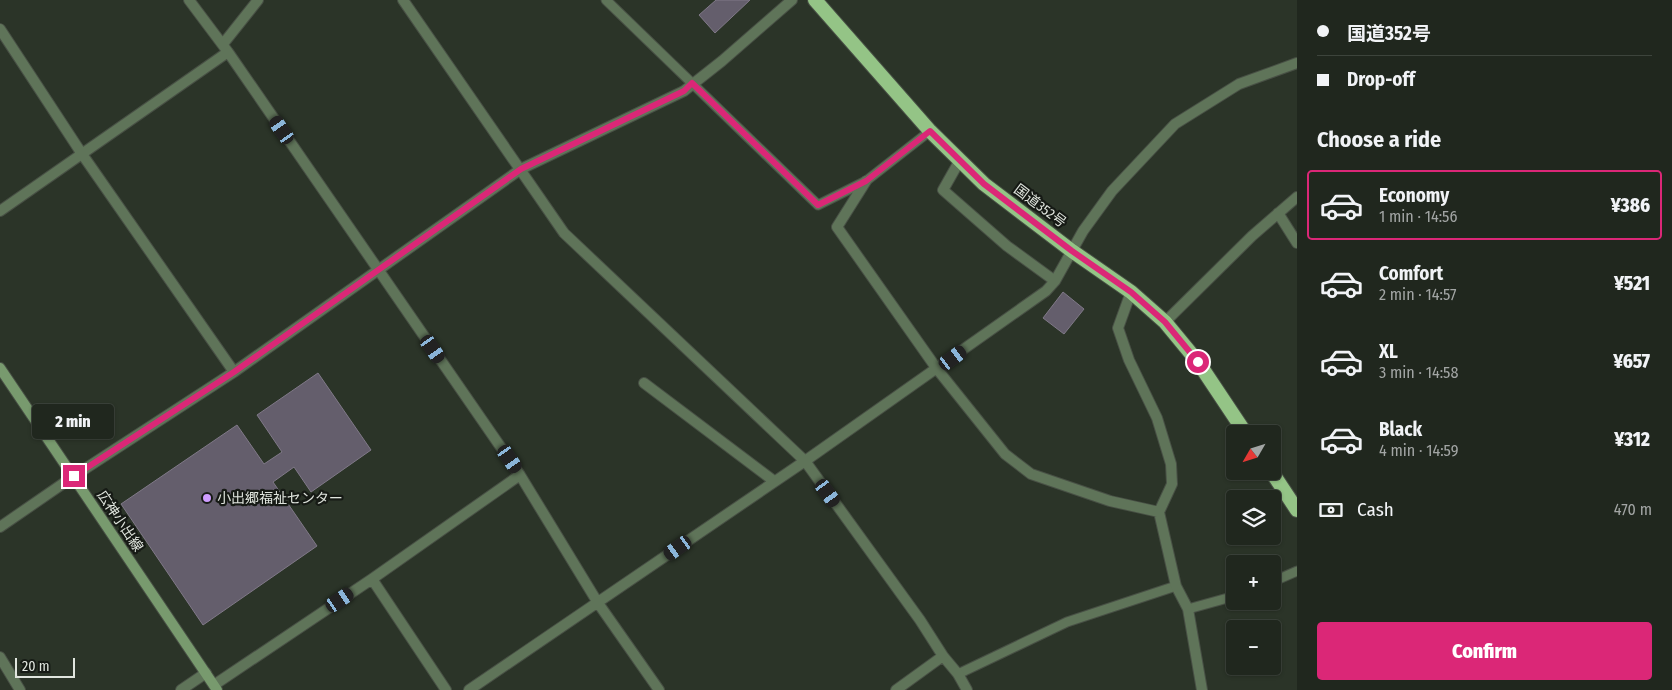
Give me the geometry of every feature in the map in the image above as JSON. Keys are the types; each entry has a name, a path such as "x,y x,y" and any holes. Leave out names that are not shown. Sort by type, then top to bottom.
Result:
{"highway":[{"name":"国道352号","path":"815,0 930,131 984,184 1072,251 1131,292 1165,322 1198,362 1240,425"},
{"path":"1277,480 1297,510"}],"main road":[{"name":"広神小出線","path":"0,368 215,688"}],"street":[{"path":"189,0 226,48 520,475 598,603 658,690"},
{"path":"0,211 82,154 226,48 258,0"},
{"path":"403,0 564,233 806,461 968,690"},
{"path":"0,527 74,476 234,372 521,169 684,91 722,61 792,0"},
{"path":"0,30 82,154 234,372"},
{"path":"469,690 806,461 1046,291 1055,282 1083,231 1112,191 1175,124 1239,84 1297,63"},
{"path":"960,160 943,190 1007,246 1055,282"},
{"path":"866,181 837,226 937,369 1005,454 1031,474 1110,501 1159,512"},
{"path":"1165,322 1278,212 1297,197"},
{"path":"1278,212 1297,243"},
{"path":"1131,292 1118,328 1128,360 1158,418 1171,464 1172,484 1159,512 1176,586 1188,609 1202,690"},
{"path":"644,382 774,482"},
{"path":"215,688 520,475"},
{"path":"372,579 446,690"},
{"path":"896,690 943,656"},
{"path":"0,657 20,690"},
{"path":"181,690 206,673"}],"lane":[{"path":"606,0 818,205 866,181 930,131"},
{"path":"1281,578 1297,571"},
{"path":"958,674 1067,622 1176,586"},
{"path":"1188,609 1226,598"}],"building":[{"path":"716,0 750,0 715,33 699,15"},
{"path":"1063,292 1084,309 1064,334 1043,318"},
{"name":"小出郷福祉センター","path":"318,373 371,450 311,492 294,467 273,482 317,546 203,625 121,504 237,425 264,464 282,452 257,415"}],"place":[{"name":"小出郷福祉センター","path":"207,498"}],"route":[{"path":"74,476 234,372 521,169 684,91 692,83 818,205 866,181 930,131 984,184 1072,251 1131,292 1165,322 1198,362"}]}
